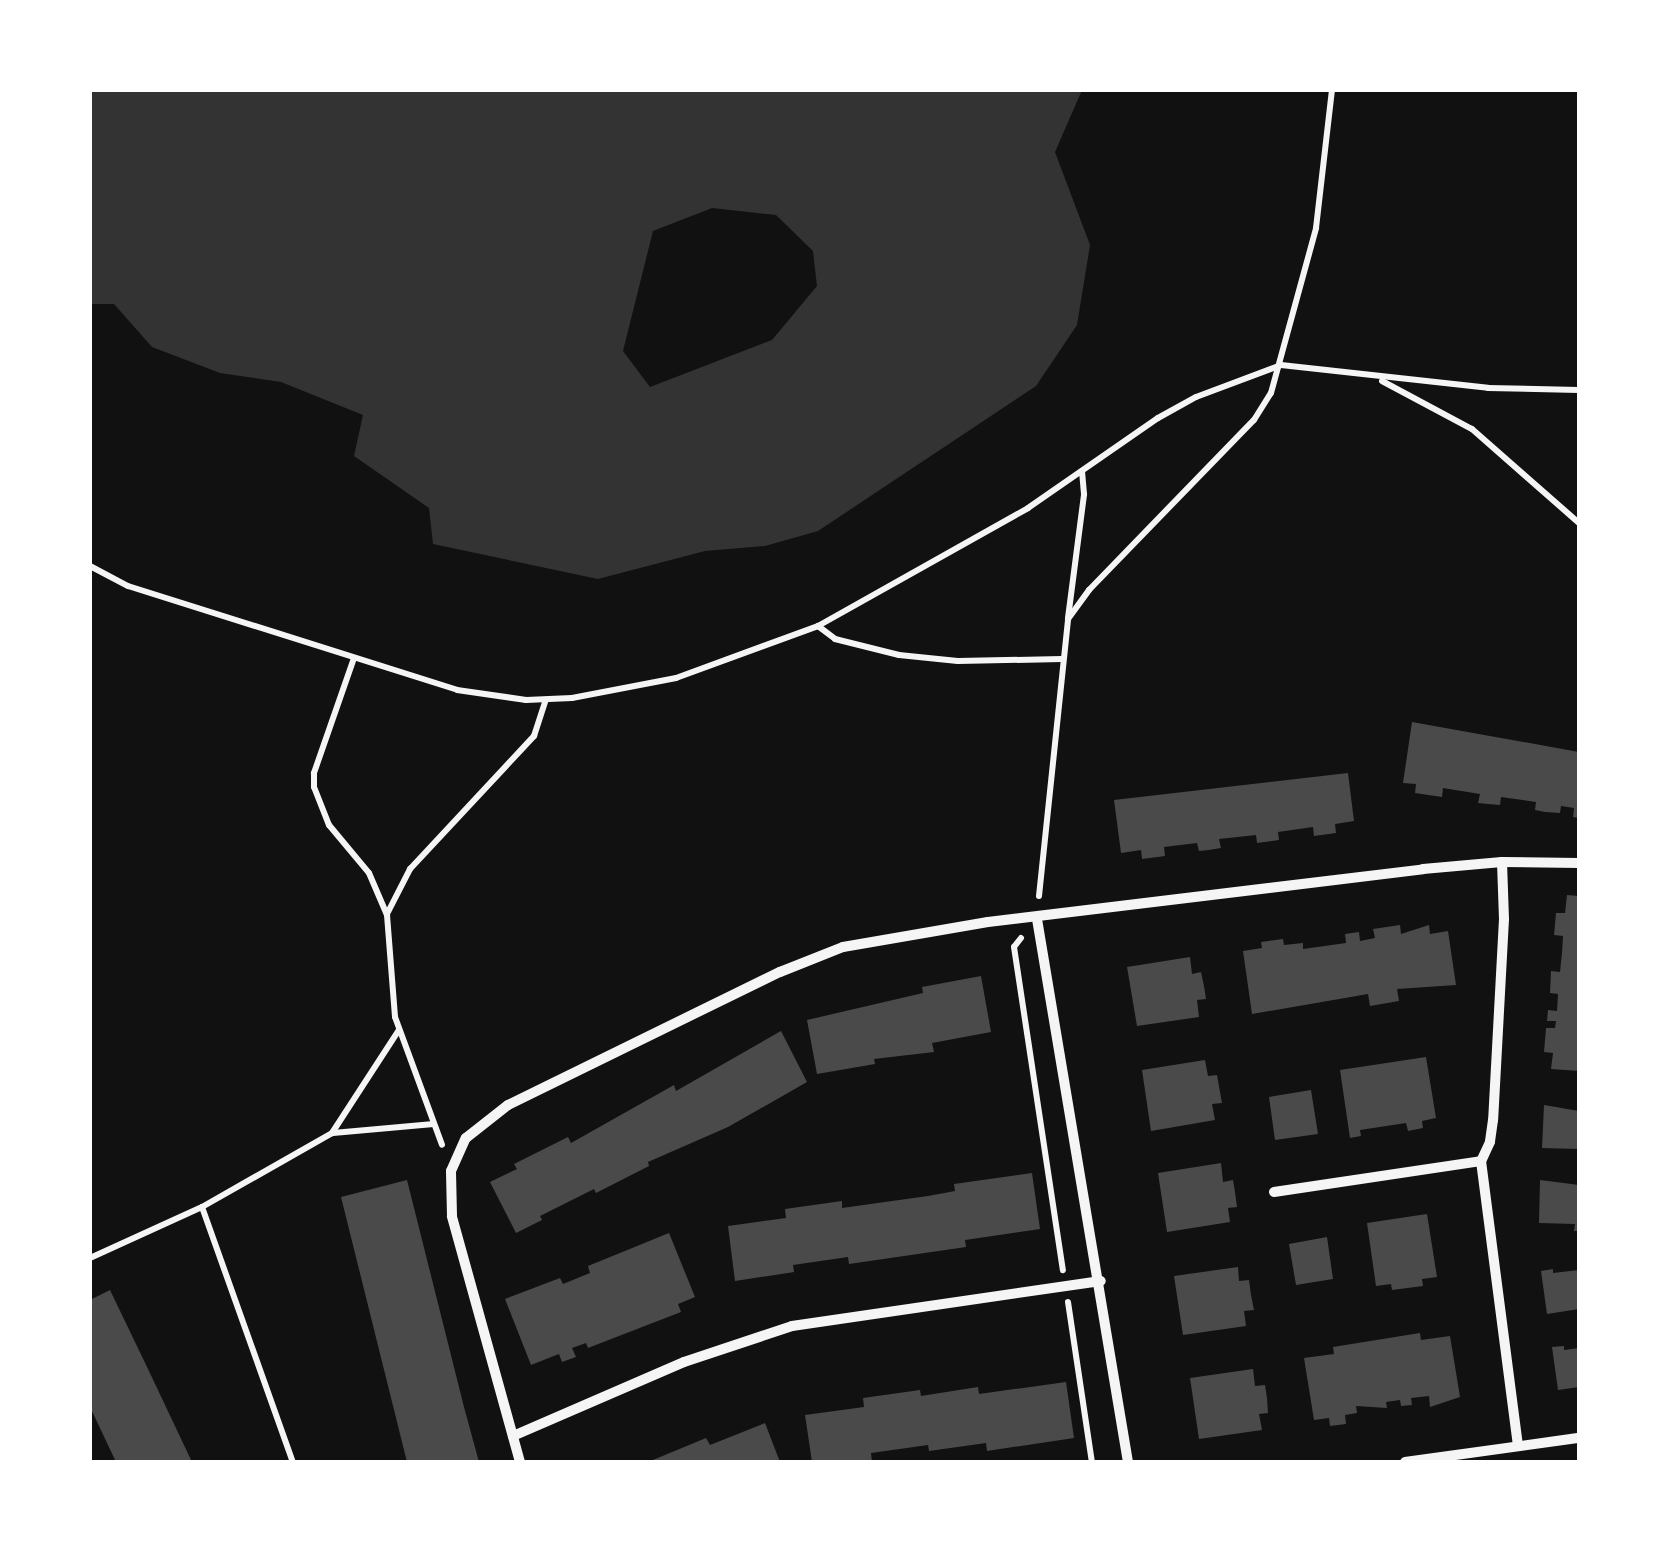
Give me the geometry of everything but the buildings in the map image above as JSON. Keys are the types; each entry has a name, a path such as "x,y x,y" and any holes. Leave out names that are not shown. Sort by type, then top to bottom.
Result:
{"street":[{"path":"1502,862 1504,919 1493,1120 1490,1142 1480,1161 1518,1446"},
{"path":"520,1462 452,1216 451,1171 466,1138 508,1106 805,960 864,942 988,922 1502,862 1579,864"},
{"path":"1036,919 1128,1462"},
{"path":"1274,1192 1480,1161"},
{"path":"513,1436 684,1362 792,1326 1100,1282"},
{"path":"1405,1462 1579,1438"}],"path":[{"path":"1068,619 1089,590 1254,420 1281,365 1316,228 1332,90"},
{"path":"90,566 128,586 472,694 546,700 676,678 818,626 1028,508 1196,396 1281,365 1377,378 1579,390"},
{"path":"1377,378 1472,429 1579,523"},
{"path":"1082,470 1084,494 1062,659 1036,919 1014,948 1092,1462"},
{"path":"818,626 834,638 899,655 958,662 1062,659"},
{"path":"354,658 314,774 314,787 328,825 370,873 387,916 399,1030 451,1171"},
{"path":"387,916 410,869 534,736 546,700"},
{"path":"332,1133 399,1030"},
{"path":"90,1258 202,1207 332,1133 434,1124"},
{"path":"202,1207 293,1462"}],"shaded area":[{"path":"90,90 1082,90 1055,152 1090,245 1077,325 1036,386 818,531 765,546 705,551 598,579 433,544 429,508 354,456 363,415 281,382 220,373 152,347 114,304 90,304","holes":["712,208 776,215 813,251 817,286 772,340 650,387 623,351 653,231"]}]}
